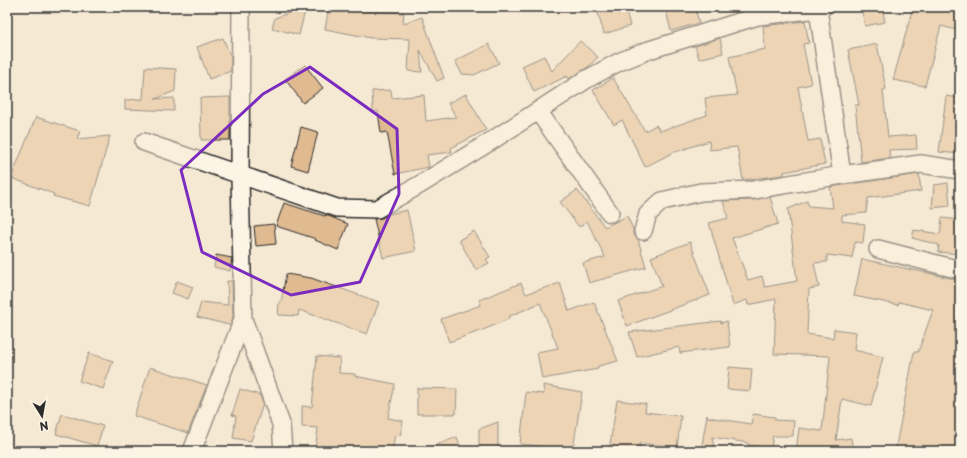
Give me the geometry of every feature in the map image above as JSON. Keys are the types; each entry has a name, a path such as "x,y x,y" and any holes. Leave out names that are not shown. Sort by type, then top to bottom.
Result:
{"street":[{"path":"241,7 240,175 243,319 281,424 283,451"},
{"path":"144,142 337,208 377,209 421,184 587,79 619,62 649,50 758,16 820,8 842,175"},
{"path":"538,111 610,213"},
{"path":"643,231 648,214 662,202 701,192 754,190 842,175 921,164 960,170"},
{"path":"878,249 960,270"},
{"path":"192,451 243,319"}],"highlighted area":[{"path":"310,67 397,129 399,194 360,282 291,295 202,252 181,170 263,94"}],"building":[{"path":"305,7 299,35 272,28 275,18"},
{"path":"329,7 360,7 359,11 404,13 403,24 422,17 444,78 437,81 420,50 422,72 408,71 410,39 371,38 325,29"},
{"path":"596,7 625,7 630,26 604,34"},
{"path":"665,7 695,7 699,23 671,31"},
{"path":"861,7 882,7 885,22 865,26"},
{"path":"913,7 960,7 960,31 941,26 925,86 893,80"},
{"path":"805,21 809,43 803,44 811,84 798,87 808,141 820,139 825,164 784,172 784,175 743,180 737,147 710,150 709,141 672,153 645,167 622,120 614,125 593,90 613,78 645,131 656,125 660,131 707,115 705,98 737,95 729,57 765,49 763,26"},
{"path":"223,38 231,57 231,71 209,79 197,47"},
{"path":"720,38 723,53 699,59 695,46"},
{"path":"580,41 598,57 588,67 569,79 567,76 534,92 522,66 544,56 552,71"},
{"path":"489,44 499,63 474,75 462,74 455,61"},
{"path":"877,44 886,89 883,90 888,137 916,135 917,149 889,150 890,158 861,162 855,105 859,105 848,50"},
{"path":"305,65 323,88 303,103 285,79"},
{"path":"145,67 176,69 175,91 155,99 174,98 174,111 125,109 125,100 143,99"},
{"path":"391,90 392,98 424,95 426,121 456,117 448,103 466,94 486,130 451,148 452,152 427,155 429,167 395,174 387,132 381,133 378,111 373,112 372,91"},
{"path":"946,96 960,98 960,154 939,152"},
{"path":"230,97 230,140 201,140 200,98"},
{"path":"36,117 80,131 77,139 110,136 90,206 53,196 54,194 11,178"},
{"path":"301,127 318,132 308,171 291,166"},
{"path":"919,174 921,191 868,198 866,213 842,215 842,221 865,224 863,243 855,242 852,258 827,255 827,262 814,263 819,287 809,289 807,334 833,338 834,329 856,332 854,350 883,357 871,406 842,399 836,440 851,438 853,451 796,451 799,428 822,431 830,356 774,354 776,299 748,305 747,300 733,305 709,223 728,218 723,201 754,200 770,197 778,224 732,238 748,280 762,276 765,287 797,281 788,209 807,201 809,206 833,208 830,187"},
{"path":"948,183 950,206 932,208 934,185"},
{"path":"577,190 605,227 627,216 633,229 633,234 638,239 646,267 589,283 583,263 605,257 587,221 579,227 560,202"},
{"path":"284,203 325,216 326,215 348,224 338,250 315,240 316,239 276,226"},
{"path":"407,210 416,251 383,258 374,219"},
{"path":"942,218 960,220 960,254 938,252 939,245 912,238 914,230 940,234"},
{"path":"274,224 276,244 256,246 254,226"},
{"path":"474,231 490,257 486,259 489,263 476,270 459,240"},
{"path":"690,242 710,295 627,326 618,301 662,286 651,257"},
{"path":"216,255 232,258 230,271 214,267"},
{"path":"862,259 960,280 960,451 895,451 914,352 918,352 933,310 899,302 898,305 854,296"},
{"path":"286,274 311,278 379,302 367,334 299,310 298,316 278,315 279,302 281,302"},
{"path":"177,281 193,287 188,299 172,293"},
{"path":"227,281 232,281 233,317 230,326 197,317 201,302 228,305"},
{"path":"521,283 526,294 560,283 569,311 594,302 618,361 598,366 598,369 542,379 537,352 558,348 540,303 508,317 509,319 449,342 441,319 481,305 479,300"},
{"path":"721,321 721,323 727,321 730,347 680,353 679,347 637,357 629,332"},
{"path":"89,353 113,361 103,389 79,381"},
{"path":"317,356 340,358 339,373 355,374 355,376 395,384 388,418 403,421 400,436 395,435 392,451 315,451 318,428 302,427 302,406 312,407"},
{"path":"150,367 207,385 188,433 134,416"},
{"path":"729,367 752,369 750,391 727,389"},
{"path":"543,385 582,392 573,450 520,444 526,392 544,394"},
{"path":"417,388 457,389 456,414 417,414"},
{"path":"240,389 260,395 263,404 251,441 233,438 236,416 232,415"},
{"path":"617,400 646,404 645,412 681,416 677,448 640,443 639,451 609,451"},
{"path":"62,414 103,426 97,446 56,434"},
{"path":"753,414 775,417 775,420 794,421 793,436 773,436 771,448 748,445 748,443 712,437 715,451 701,451 707,415 708,417 751,424"},
{"path":"498,422 498,451 479,451 479,429"},
{"path":"457,437 462,451 423,451 423,450"}]}
